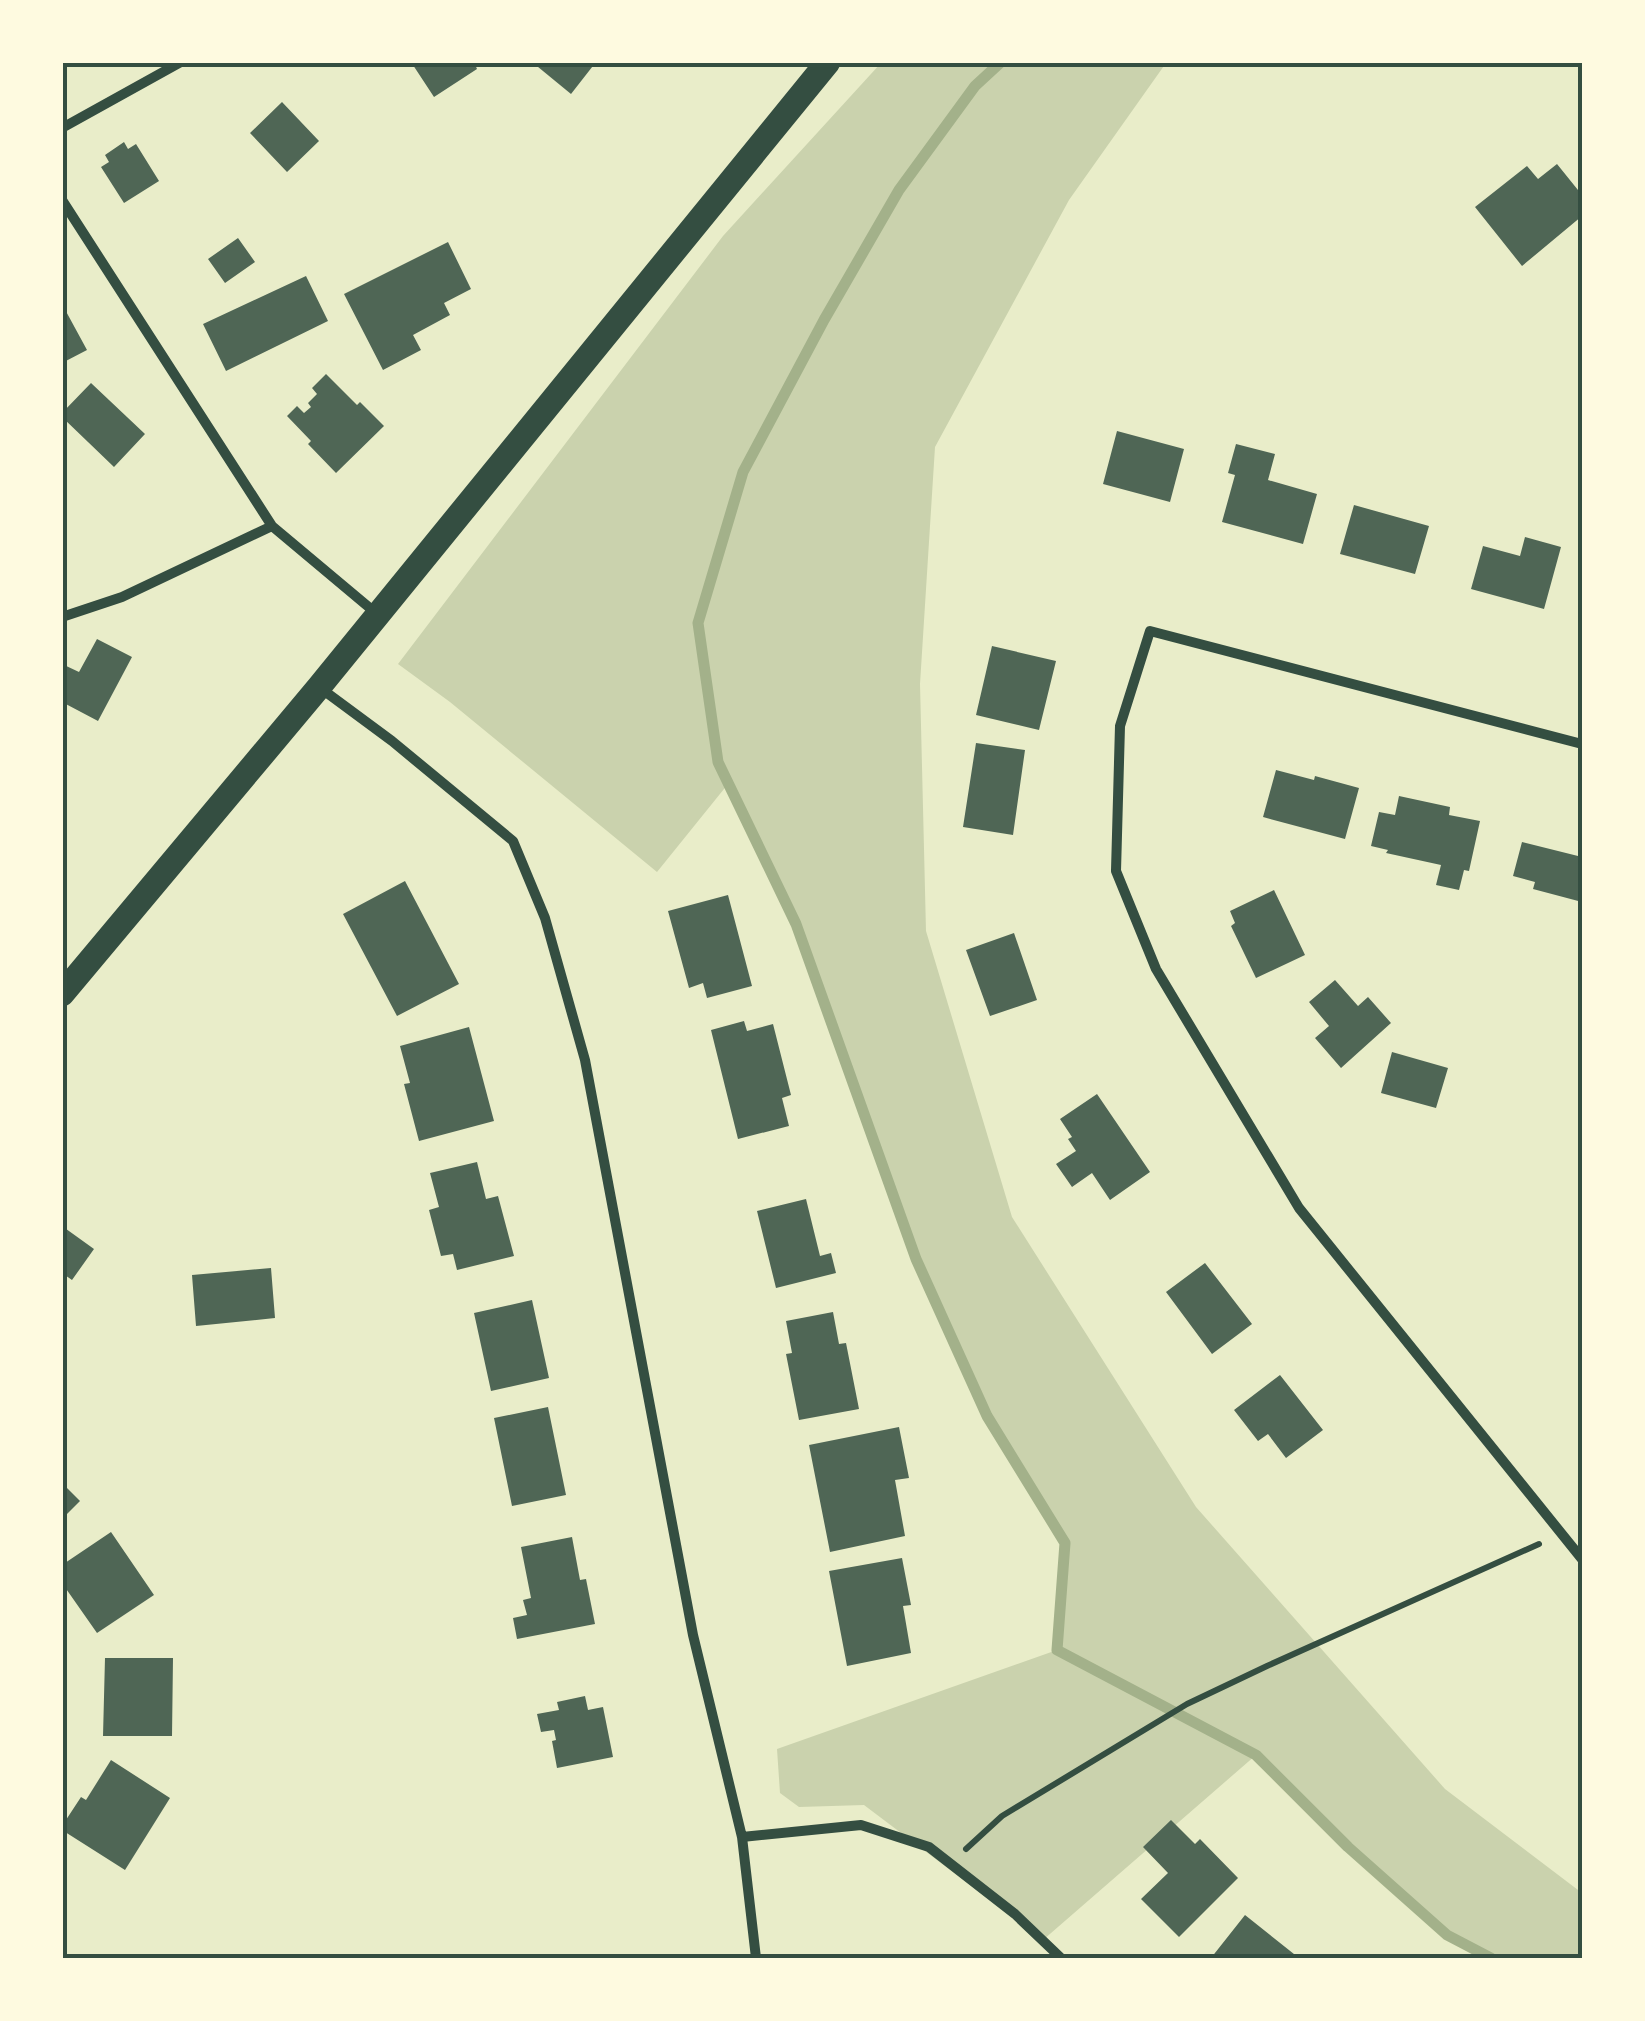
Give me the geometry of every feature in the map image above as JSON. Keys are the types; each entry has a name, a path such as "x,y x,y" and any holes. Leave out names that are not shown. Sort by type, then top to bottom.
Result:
{"main road":[{"path":"62,994 320,687 828,62"}],"street":[{"path":"62,128 181,62"},
{"path":"62,200 272,526 378,616"},
{"path":"62,617 122,597 272,526"},
{"path":"1582,744 1150,632 1120,726 1116,871 1156,970 1299,1208 1582,1559"},
{"path":"320,687 514,841 544,918 585,1060 692,1634 742,1837 756,1958"},
{"path":"742,1837 861,1825 929,1847 1015,1914 1061,1958"}],"path":[{"path":"950,1864 1002,1816 1187,1704 1561,1535"}],"green space":[{"path":"881,63 1166,63 1069,200 935,447 920,684 926,931 1012,1217 1196,1507 1445,1789 1582,1893 1582,1958 1491,1958 1447,1935 1348,1847 1256,1755 1043,1940 864,1805 799,1807 780,1793 777,1749 1057,1650 1065,1543 987,1417 926,1282 796,924 728,784 657,872 398,664 723,236"}],"building":[{"path":"411,62 474,62 477,69 434,97"},
{"path":"532,62 596,62 571,94"},
{"path":"282,102 319,141 287,172 250,133"},
{"path":"124,142 128,149 136,144 159,181 124,203 101,167 109,162 105,155"},
{"path":"1557,164 1582,195 1582,216 1522,266 1475,207 1527,166 1538,179"},
{"path":"238,238 255,262 225,283 208,259"},
{"path":"448,242 471,289 444,303 450,315 413,335 421,350 383,370 344,294"},
{"path":"306,276 328,321 226,371 203,324"},
{"path":"62,304 87,350 62,363"},
{"path":"326,374 384,426 336,473 287,416 297,406 304,413 311,407 308,403 317,394 312,388"},
{"path":"91,383 145,434 114,467 62,417"},
{"path":"1117,431 1184,449 1170,502 1103,484"},
{"path":"1236,444 1275,454 1268,480 1317,494 1303,544 1222,522 1235,475 1228,473"},
{"path":"1354,505 1429,526 1415,574 1340,554"},
{"path":"1525,537 1561,547 1544,609 1471,589 1483,546 1520,556"},
{"path":"97,639 132,657 98,721 62,702 62,664 79,672"},
{"path":"992,646 1056,661 1039,730 976,715"},
{"path":"976,743 1025,750 1013,835 963,827"},
{"path":"1276,770 1359,788 1345,839 1263,817"},
{"path":"1399,796 1450,807 1449,815 1480,821 1469,871 1464,870 1459,890 1436,885 1441,865 1371,846 1379,812 1395,815"},
{"path":"1522,842 1582,857 1582,902 1533,889 1535,882 1513,876"},
{"path":"405,881 459,984 397,1016 343,914"},
{"path":"1274,890 1305,955 1256,978 1231,926 1235,923 1230,911"},
{"path":"728,895 752,986 707,998 703,983 689,988 668,911"},
{"path":"1014,933 1037,1000 990,1016 966,950"},
{"path":"1335,980 1358,1006 1368,997 1391,1023 1341,1068 1315,1038 1329,1026 1309,1002"},
{"path":"744,1021 747,1031 773,1024 791,1095 782,1098 789,1126 738,1139 711,1030"},
{"path":"469,1027 494,1121 419,1141 404,1084 410,1083 400,1046"},
{"path":"1392,1052 1448,1068 1436,1108 1381,1093"},
{"path":"1097,1094 1150,1172 1110,1200 1092,1173 1072,1187 1056,1164 1076,1151 1060,1119"},
{"path":"477,1162 486,1199 498,1196 514,1256 457,1270 453,1254 441,1256 429,1210 439,1207 430,1173"},
{"path":"806,1199 820,1256 831,1253 836,1273 776,1288 757,1211"},
{"path":"62,1226 94,1249 72,1280 62,1273"},
{"path":"1205,1263 1252,1324 1212,1354 1166,1292"},
{"path":"271,1268 275,1318 196,1326 192,1275"},
{"path":"532,1300 549,1378 491,1391 474,1313"},
{"path":"833,1312 839,1344 846,1343 859,1409 799,1420 786,1354 792,1353 786,1321"},
{"path":"1280,1375 1323,1430 1286,1458 1268,1434 1258,1441 1234,1410"},
{"path":"548,1407 566,1495 512,1506 494,1418"},
{"path":"899,1427 909,1478 895,1480 905,1536 830,1552 809,1445"},
{"path":"62,1483 80,1501 62,1519"},
{"path":"111,1532 154,1595 97,1633 62,1583 62,1565"},
{"path":"572,1537 580,1580 586,1579 595,1624 517,1639 513,1618 527,1615 523,1600 531,1598 521,1547"},
{"path":"902,1558 911,1605 903,1606 911,1653 847,1666 829,1571"},
{"path":"105,1658 173,1658 172,1736 103,1736"},
{"path":"585,1696 588,1710 603,1707 613,1757 557,1768 554,1730 541,1732 537,1714 559,1710 557,1702"},
{"path":"111,1760 170,1798 125,1870 62,1830 81,1797 86,1800"},
{"path":"1171,1820 1195,1844 1200,1839 1238,1878 1179,1937 1141,1899 1168,1873 1143,1847"},
{"path":"1245,1915 1299,1958 1211,1958"}],"waterway":[{"path":"1001,62 975,86 899,190 743,472 698,623 718,762 796,924 916,1259 987,1416 1065,1543 1057,1650 1256,1755 1348,1847 1447,1935 1491,1958"}]}
